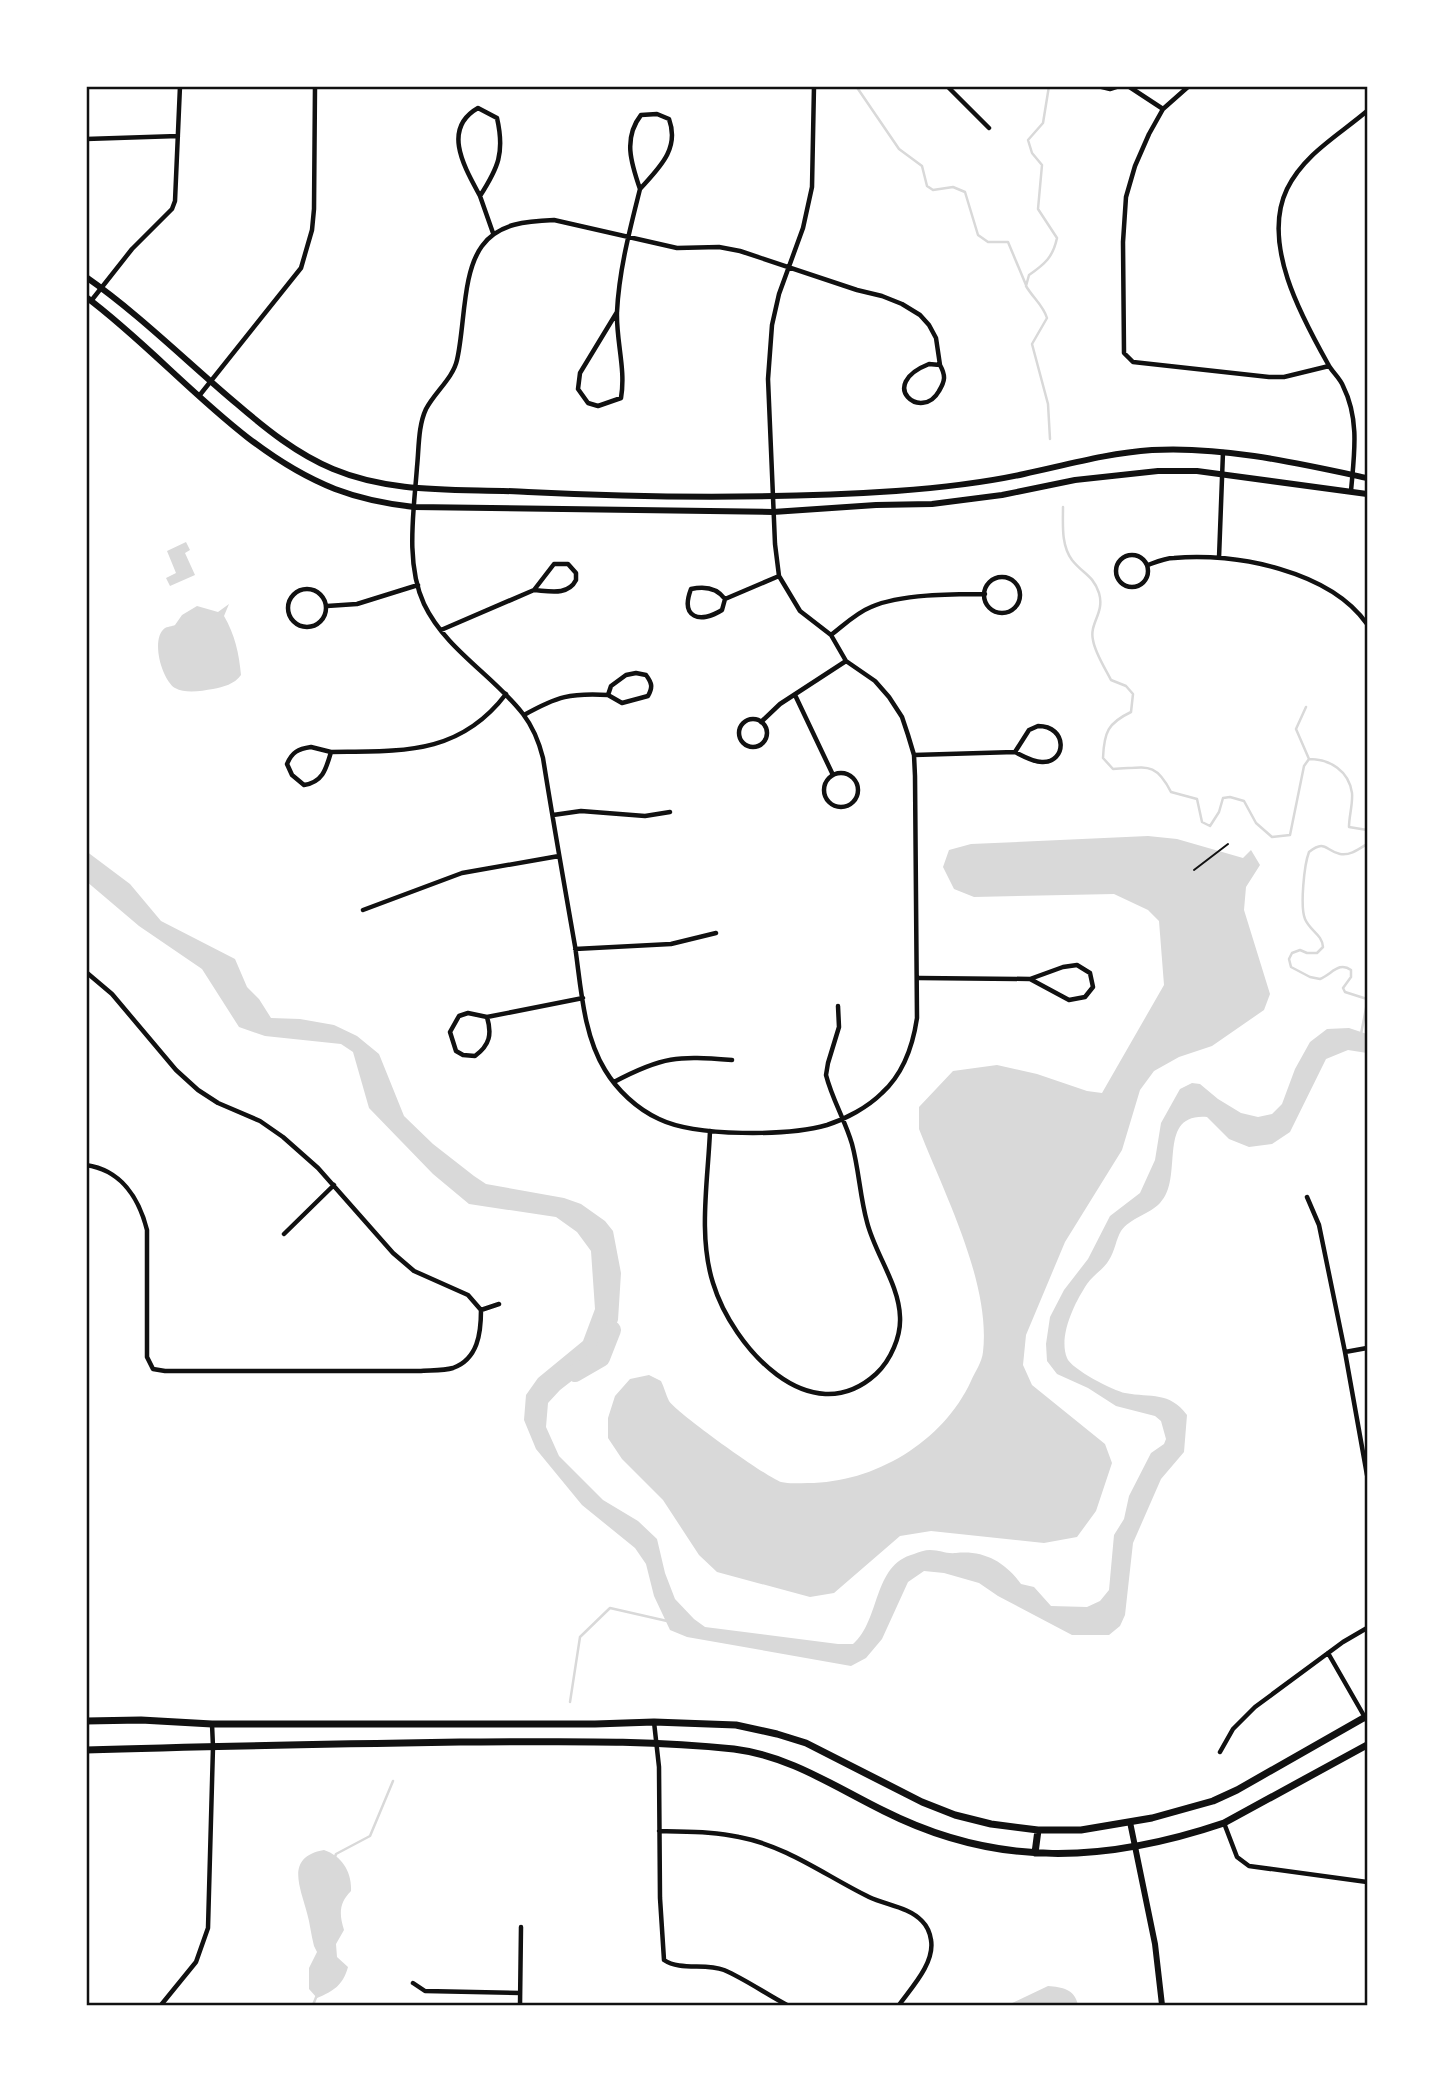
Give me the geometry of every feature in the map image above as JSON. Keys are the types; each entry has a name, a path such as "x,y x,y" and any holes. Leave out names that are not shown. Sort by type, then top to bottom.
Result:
{"main road":[{"path":"86,1721 356,1725 654,1722 736,1725 806,1743 922,1802 955,1815 991,1824 1038,1830 1081,1830 1152,1818 1213,1801 1367,1718"},
{"path":"356,1725 356,1743"},
{"path":"86,1750 356,1743 596,1741 737,1750 781,1760 818,1775 886,1812 930,1832 983,1847 1075,1855 1134,1846 1224,1823 1367,1745"},
{"path":"1035,1853 1038,1830"}],"street":[{"path":"180,86 176,201 172,209 88,299 262,447 312,479 363,498 414,507 773,512 932,504 1002,495 1115,474 1158,471 1220,474 1367,494"},
{"path":"199,396 289,286 304,260 314,209 315,86"},
{"path":"814,86 813,187 803,228 787,267 772,325 768,379 773,512 779,576 800,611 831,635 846,661 875,681 889,697 902,717 914,755 919,978 916,1026 903,1066 884,1092 867,1105 829,1124 792,1131 710,1131 677,1126 659,1119 631,1100 614,1082 595,1049 583,998 543,758 533,730 506,694 440,630 418,585 414,559 414,507 420,434 426,410 456,366 472,265 481,247 493,233 510,225 533,221 554,220 677,248 719,247 740,251 787,267 857,290 882,296 911,309 929,325 936,338 945,381 935,398 927,403 910,399 905,391 905,381 910,373 929,364 940,365"},
{"path":"947,86 989,128"},
{"path":"1098,86 1110,89 1119,86"},
{"path":"1128,86 1163,109"},
{"path":"1189,86 1163,109 1135,166 1126,197 1124,352 1133,362 1269,377 1284,377 1329,366"},
{"path":"480,197 497,169 500,130 497,118 478,108 466,115 460,125 458,139 464,166 480,197 493,233"},
{"path":"1351,491 1356,448 1352,415 1343,385 1329,366 1291,290 1279,246 1278,223 1288,187 1300,169 1312,155 1367,111"},
{"path":"617,312 580,373 578,389 588,403 598,406 621,398 622,358 617,312 627,238 640,189 659,169 672,148 673,130 669,119 657,114 641,115 633,125 629,150 640,189"},
{"path":"86,139 178,136"},
{"path":"86,277 256,421 314,461 366,481 415,489 615,496 773,496 896,491 950,486 1150,450 1198,449 1367,478"},
{"path":"1219,558 1220,474 1223,452"},
{"path":"1132,554 1141,557 1148,565 1146,580 1132,587 1119,580 1116,572 1122,558 1132,554"},
{"path":"1148,565 1172,558 1219,558 1288,570 1320,583 1340,596 1367,624"},
{"path":"440,630 534,590 568,590 576,580 576,573 568,564 554,565 534,590"},
{"path":"725,599 779,576"},
{"path":"1007,578 1019,588 1020,596 1018,604 1005,612 997,612 986,602 985,594 992,580 1007,578"},
{"path":"327,606 357,604 418,585"},
{"path":"702,586 721,594 725,599 722,610 705,618 695,617 688,604 691,589 702,586"},
{"path":"307,588 316,590 327,606 320,623 311,627 293,622 287,605 298,590 307,588"},
{"path":"831,635 870,607 884,603 947,594 985,594"},
{"path":"761,722 780,704 846,661"},
{"path":"524,715 568,695 608,695 622,703 642,699 652,690 652,682 646,675 626,675 611,686 608,695"},
{"path":"331,752 326,770 320,779 304,785 292,775 288,764 291,754 301,749 311,747 331,752 424,748 466,730 492,710 506,694"},
{"path":"795,695 833,775"},
{"path":"749,720 761,722 767,733 762,744 750,747 745,745 739,734 740,728 749,720"},
{"path":"914,755 1015,752 1040,762 1049,761 1057,756 1061,747 1060,738 1055,730 1038,726 1030,730 1015,752"},
{"path":"847,774 853,778 858,791 852,803 839,807 827,800 824,786 833,775 847,774"},
{"path":"552,815 581,811 645,816 670,812"},
{"path":"363,909 461,873 559,856"},
{"path":"575,949 671,944 716,933"},
{"path":"919,978 1030,979 1077,965 1090,973 1093,987 1085,997 1069,1000 1030,979"},
{"path":"86,972 120,1002 176,1070 198,1090 218,1103 260,1121 283,1137 318,1168 393,1253 414,1271 468,1295 481,1311 477,1346 466,1359 453,1368 419,1371 153,1369 147,1357 147,1230 143,1212 124,1183 102,1168 86,1165"},
{"path":"487,1017 491,1030 483,1050 475,1056 456,1051 450,1032 459,1016 468,1013 487,1017 583,998"},
{"path":"710,1131 706,1250 713,1284 738,1335 753,1354 774,1373 802,1389 817,1393 839,1392 866,1382 879,1371 892,1351 901,1319 896,1296 867,1222 856,1162 826,1075 839,1027 838,1006"},
{"path":"614,1082 645,1066 675,1058 732,1060"},
{"path":"284,1234 334,1185"},
{"path":"1307,1197 1318,1225 1367,1475"},
{"path":"481,1311 499,1304"},
{"path":"1345,1352 1367,1348"},
{"path":"1220,1752 1233,1729 1255,1707 1367,1628"},
{"path":"1328,1653 1367,1718"},
{"path":"654,1722 664,1960 675,1965 709,1966 723,1970 787,2005"},
{"path":"161,2005 196,1962 208,1928 212,1724"},
{"path":"1130,1822 1156,1944 1162,2005"},
{"path":"1224,1823 1237,1857 1248,1866 1367,1882"},
{"path":"659,1832 717,1833 782,1849 871,1898 909,1912 922,1921 929,1932 932,1950 926,1965 899,2005"},
{"path":"520,2005 521,1927"},
{"path":"413,1983 425,1991 520,1993"}],"path":[{"path":"1194,870 1228,844"}],"shaded area":[{"path":"186,542 190,550 185,553 195,575 170,586 166,578 176,573 167,551"},
{"path":"229,604 224,616 236,644 241,675 232,683 213,689 189,691 175,688 162,668 158,650 161,633 197,606 218,612"},
{"path":"1148,836 1177,839 1243,858 1251,850 1260,865 1246,887 1244,910 1270,994 1264,1010 1212,1046 1179,1057 1154,1071 1140,1090 1122,1150 1065,1242 1026,1335 1023,1365 1032,1385 1105,1444 1112,1463 1096,1511 1077,1537 1044,1543 931,1531 900,1536 834,1593 810,1597 717,1572 699,1555 663,1500 622,1459 608,1438 608,1418 615,1396 630,1379 649,1375 661,1381 669,1401 675,1408 758,1469 787,1483 833,1481 881,1467 904,1455 943,1423 959,1403 980,1363 984,1325 973,1268 919,1129 919,1107 953,1071 997,1065 1102,1093 1164,985 1159,921 1148,910 1114,894 974,897 954,889 943,867 949,850 971,844"},
{"path":"86,851 130,884 161,921 235,959 247,987 259,999 271,1018 300,1019 334,1025 357,1036 379,1054 404,1116 433,1144 474,1176 486,1184 564,1198 581,1204 605,1221 613,1231 621,1273 618,1320 609,1344 587,1369 548,1403 546,1427 559,1456 603,1500 638,1521 657,1539 665,1573 675,1599 705,1627 853,1644 862,1634 891,1569 900,1560 928,1550 976,1553 993,1559 1008,1569 1021,1584 1034,1587 1051,1606 1087,1607 1100,1601 1109,1590 1114,1535 1124,1519 1129,1496 1151,1453 1164,1444 1166,1439 1161,1421 1155,1416 1116,1406 1088,1388 1057,1374 1047,1361 1046,1344 1050,1317 1064,1290 1088,1259 1110,1216 1140,1193 1155,1160 1161,1123 1180,1089 1192,1083 1200,1084 1241,1113 1258,1117 1272,1114 1282,1104 1295,1069 1310,1042 1327,1029 1349,1028 1367,1034 1367,1053 1348,1050 1326,1059 1290,1132 1272,1144 1249,1147 1229,1139 1207,1117 1191,1119 1181,1125 1173,1149 1167,1192 1156,1207 1121,1231 1109,1260 1087,1284 1073,1310 1065,1340 1070,1363 1093,1379 1120,1391 1174,1402 1187,1415 1184,1452 1161,1479 1133,1543 1125,1615 1120,1626 1109,1635 1072,1635 979,1583 944,1573 924,1571 908,1582 882,1639 866,1658 851,1666 687,1637 670,1630 654,1596 646,1564 635,1548 582,1505 536,1449 524,1420 526,1395 538,1378 583,1341 595,1309 591,1251 577,1232 556,1217 469,1204 433,1174 369,1108 353,1052 341,1044 265,1036 239,1027 202,969 139,926 86,881"},
{"path":"324,1850 341,1861 350,1877 351,1891 341,1909 344,1930 336,1944 337,1957 348,1967 337,1987 317,1998 309,1989 309,1968 317,1952 298,1874 304,1859"},
{"path":"1048,1986 1071,1992 1078,2005 1008,2005"}],"waterway":[{"path":"856,86 899,149 922,166 927,186 933,190 953,187 965,192 978,235 988,242 1008,242 1026,285"},
{"path":"1049,86 1043,123 1028,140 1032,153 1042,165 1038,209 1057,238 1051,255 1029,275 1026,286 1047,318 1032,344 1048,404 1050,439"},
{"path":"1063,507 1063,535 1068,554 1094,582 1099,593 1100,606 1092,634 1096,650 1111,680 1126,686 1133,694 1131,712 1117,720 1106,735 1103,758 1113,769 1141,767 1154,770 1171,792 1197,799 1202,822 1210,826 1219,812 1223,798 1244,801 1256,823 1272,837 1290,835 1304,766 1309,759 1324,761 1343,773 1350,785 1352,797 1349,827 1367,830"},
{"path":"1306,707 1296,729 1309,759"},
{"path":"1367,844 1347,854 1335,853 1322,846 1309,852 1303,886 1304,913 1307,923 1323,947 1317,953 1300,950 1292,953 1289,959 1291,967 1320,979 1339,968 1351,970 1351,977 1343,988 1345,992 1367,999"},
{"path":"1361,1034 1367,1003"},
{"path":"575,1373 601,1358 612,1330"},
{"path":"570,1702 580,1637 610,1608 667,1621"},
{"path":"335,1857 370,1836 393,1781"},
{"path":"313,2005 317,1995"}]}
